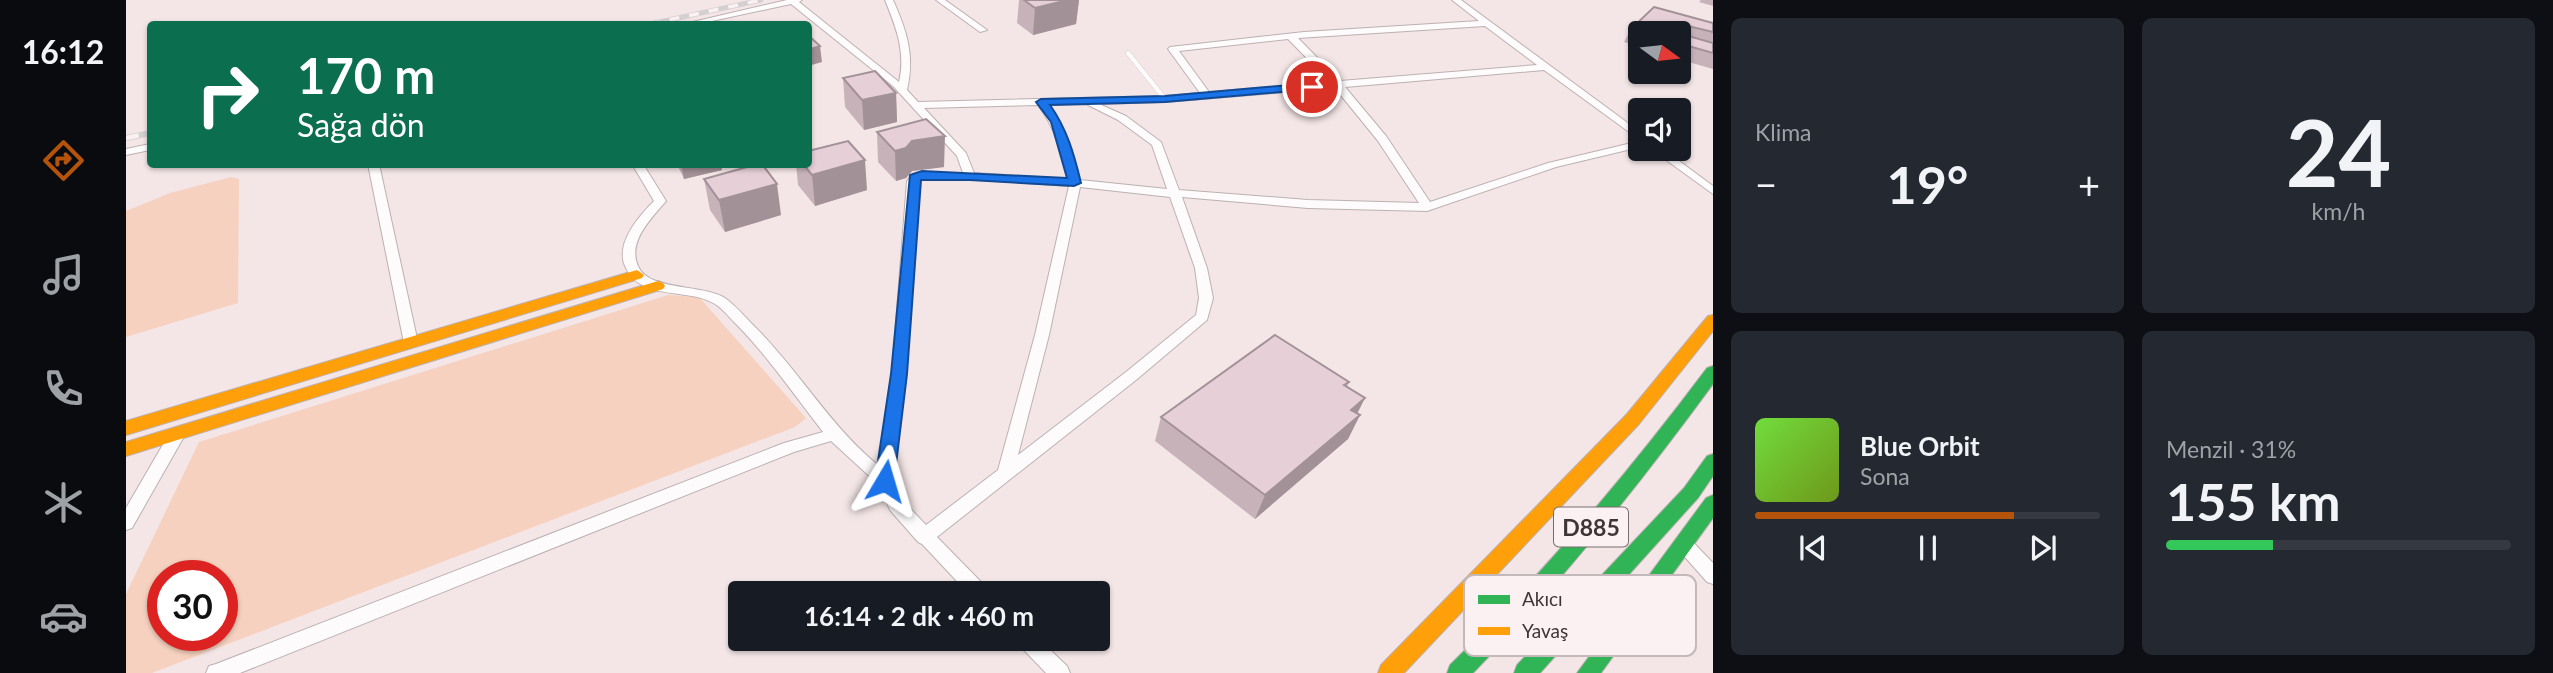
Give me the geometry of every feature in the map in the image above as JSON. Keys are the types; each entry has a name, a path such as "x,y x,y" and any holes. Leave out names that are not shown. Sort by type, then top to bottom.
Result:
{"main road":[{"path":"126,428 637,275"},
{"path":"126,449 658,286"},
{"path":"1483,575 1633,419 1713,320"},
{"name":"D885","path":"1550,575 1662,441 1713,372"},
{"name":"D885","path":"1615,575 1691,493 1713,461"},
{"path":"1660,575 1713,503"},
{"path":"1389,673 1464,595"},
{"name":"D885","path":"1458,673 1476,656"},
{"name":"D885","path":"1525,673 1541,656"},
{"path":"1588,673 1600,656"}],"street":[{"path":"889,0 903,30 907,54 909,71 902,90"},
{"path":"940,0 983,30"},
{"path":"1456,0 1628,128"},
{"path":"702,21 795,1 902,90 962,155 970,176"},
{"path":"1207,96 1173,49 1291,37 1486,23"},
{"path":"1291,37 1339,84 1392,150 1427,207"},
{"path":"916,105 1165,99 1546,67"},
{"path":"924,537 1202,317 1206,298 1201,268 1157,144 1122,118 1086,100"},
{"path":"1005,475 1042,335 1074,183 1068,154 1056,122 1041,102"},
{"path":"885,481 899,374 913,181 922,175 1074,183 1308,204 1427,207 1552,166 1628,147"},
{"path":"126,152 147,148"},
{"path":"1672,161 1713,191"},
{"path":"374,168 411,343"},
{"path":"639,168 660,201 646,215 633,236 629,259 637,275 658,286 690,290 719,300 762,342 836,435 885,481 896,505 968,581"},
{"path":"126,523 178,433"},
{"path":"216,673 790,447 836,435"},
{"path":"1684,542 1713,576"},
{"path":"1038,651 1060,673"}],"lane":[{"path":"1128,53 1165,99"}],"shaded area":[{"path":"231,177 239,179 238,303 126,337 126,211 170,193"},
{"path":"668,295 699,297 806,418 795,427 238,640 238,560 147,560 147,651 210,651 152,673 126,673 126,594 199,442"}],"building":[{"path":"1024,0 1068,0 1035,8"},
{"path":"1654,7 1713,23 1713,32 1691,27 1691,21 1639,21"},
{"path":"1691,37 1713,43 1713,53 1691,47"},
{"path":"812,39 820,46 812,49"},
{"path":"875,71 896,93 862,100 843,78"},
{"path":"926,119 945,136 912,141 906,148 895,151 877,132"},
{"path":"848,141 865,160 812,175 806,168 812,168 812,150"},
{"path":"744,168 765,168 777,184 719,200 704,179"},
{"path":"1275,335 1349,382 1344,385 1365,398 1351,410 1360,415 1265,495 1161,417"}],"railway":[{"path":"664,21 761,0"},
{"path":"126,138 147,134"}],"traffic: fast":[{"path":"1551,575 1654,451 1713,372"},
{"path":"1615,575 1691,493 1713,461"},
{"path":"1660,575 1713,503"},
{"path":"1458,673 1475,656"},
{"path":"1525,673 1541,656"},
{"path":"1588,673 1600,656"}],"traffic: slow":[{"path":"126,428 637,275"},
{"path":"126,449 658,286"},
{"path":"1483,575 1633,419 1713,320"},
{"path":"1389,673 1464,595"}],"route":[{"path":"885,481 899,374 913,181 917,176 970,176 1074,183 1068,154 1056,122 1041,102 1165,99 1312,87"}]}
